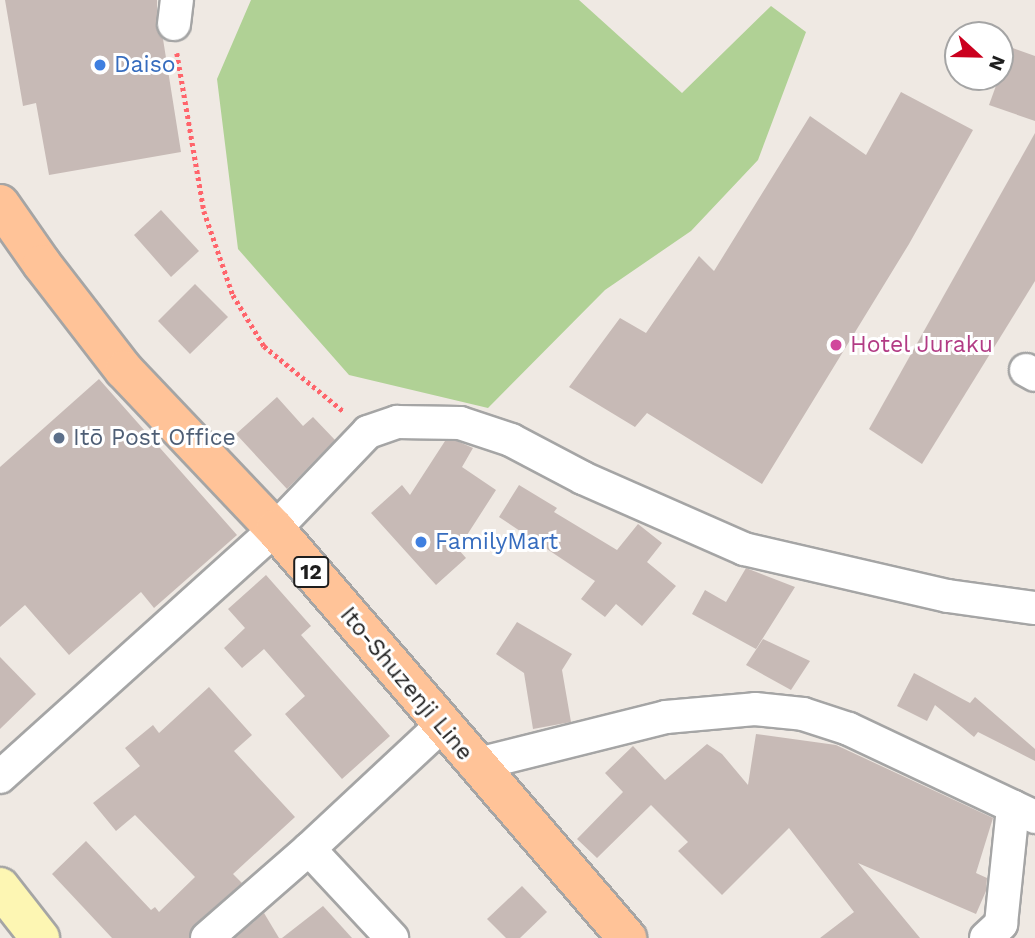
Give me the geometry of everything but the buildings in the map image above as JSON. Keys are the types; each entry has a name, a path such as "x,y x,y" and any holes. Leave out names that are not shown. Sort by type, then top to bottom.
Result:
{"main road":[{"name":"Ito-Shuzenji Line","path":"0,204 42,264 124,370 275,529 474,765 627,938"}],"street":[{"path":"0,776 275,529 368,432 397,422 460,422 511,440 583,478 744,549 948,596 1035,608"},
{"path":"474,765 666,717 755,709 803,714 849,729 1024,812 1001,934"},
{"path":"207,938 309,849 442,724"},
{"path":"309,849 392,938"},
{"path":"0,887 40,938"}],"path":[{"path":"175,12 204,211 233,295 264,346 368,432"}],"green space":[{"path":"251,0 579,0 682,93 771,6 806,32 758,160 691,231 605,290 488,408 349,375 238,249 217,79"}],"place":[{"name":"Daiso","path":"100,65"},
{"name":"Hotel Juraku","path":"836,345"},
{"name":"Itō Post Office","path":"59,438"},
{"name":"FamilyMart","path":"421,542"}]}
